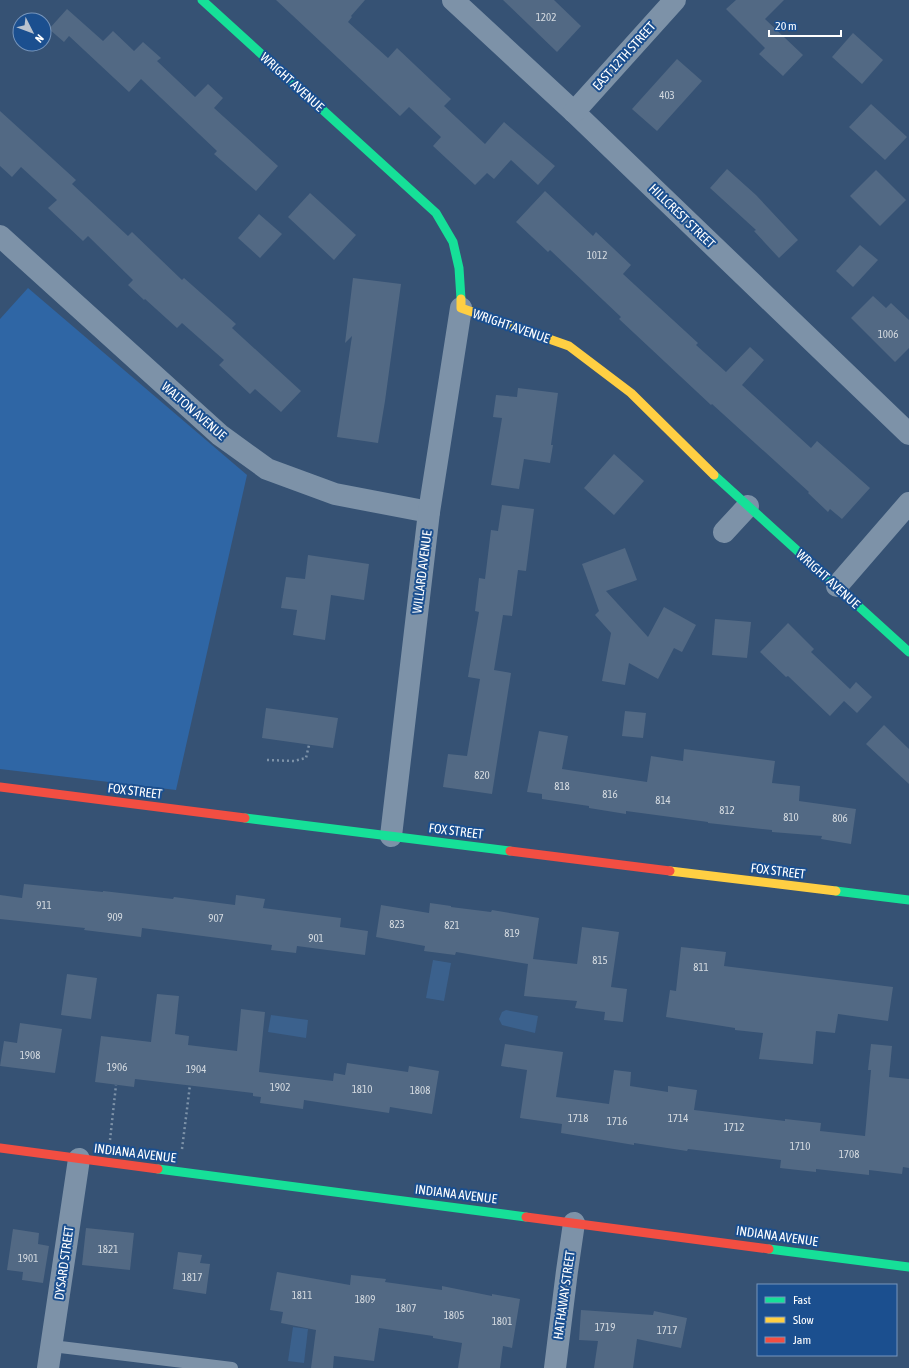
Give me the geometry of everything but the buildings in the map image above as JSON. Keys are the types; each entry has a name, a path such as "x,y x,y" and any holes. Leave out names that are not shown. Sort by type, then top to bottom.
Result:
{"street":[{"name":"WRIGHT AVENUE","path":"202,0 381,162 436,214 453,242 459,268 461,308 569,346 631,393 700,462 909,652"},
{"name":"HILLCREST STREET","path":"453,0 574,112 909,434"},
{"name":"EAST 12TH STREET","path":"574,112 674,0"},
{"name":"WALTON AVENUE","path":"0,236 220,435 267,469 335,494 430,512"},
{"name":"WILLARD AVENUE","path":"392,836 430,512 461,308"},
{"path":"837,586 909,503"},
{"path":"724,532 748,506"},
{"name":"FOX STREET","path":"0,787 909,900"},
{"name":"INDIANA AVENUE","path":"0,1148 909,1267"},
{"name":"DYSARD STREET","path":"48,1368 79,1158"},
{"name":"HATHAWAY STREET","path":"555,1368 574,1223"}],"lane":[{"path":"52,1346 232,1368"}],"path":[{"path":"267,760 294,761 306,758 309,745"},
{"path":"114,1113 116,1085"},
{"path":"185,1122 190,1085"}],"shaded area":[{"path":"28,288 247,475 176,790 0,769 0,319"},
{"path":"433,960 451,963 444,1001 426,998"},
{"path":"506,1010 538,1016 535,1033 502,1025 499,1019 502,1012"},
{"path":"271,1015 308,1020 306,1038 268,1032"},
{"path":"293,1327 308,1329 304,1363 288,1361"}],"traffic: fast":[{"path":"202,0 436,213 453,242 459,268 461,299"},
{"path":"714,475 909,652"},
{"path":"245,818 510,851"},
{"path":"836,891 909,900"},
{"path":"158,1169 526,1217"},
{"path":"769,1249 909,1267"}],"traffic: slow":[{"path":"461,299 461,308 569,346 631,393 714,475"},
{"path":"670,871 836,891"}],"traffic: jam":[{"path":"0,787 245,818"},
{"path":"510,851 670,871"},
{"path":"0,1148 158,1169"},
{"path":"526,1217 769,1249"}]}
